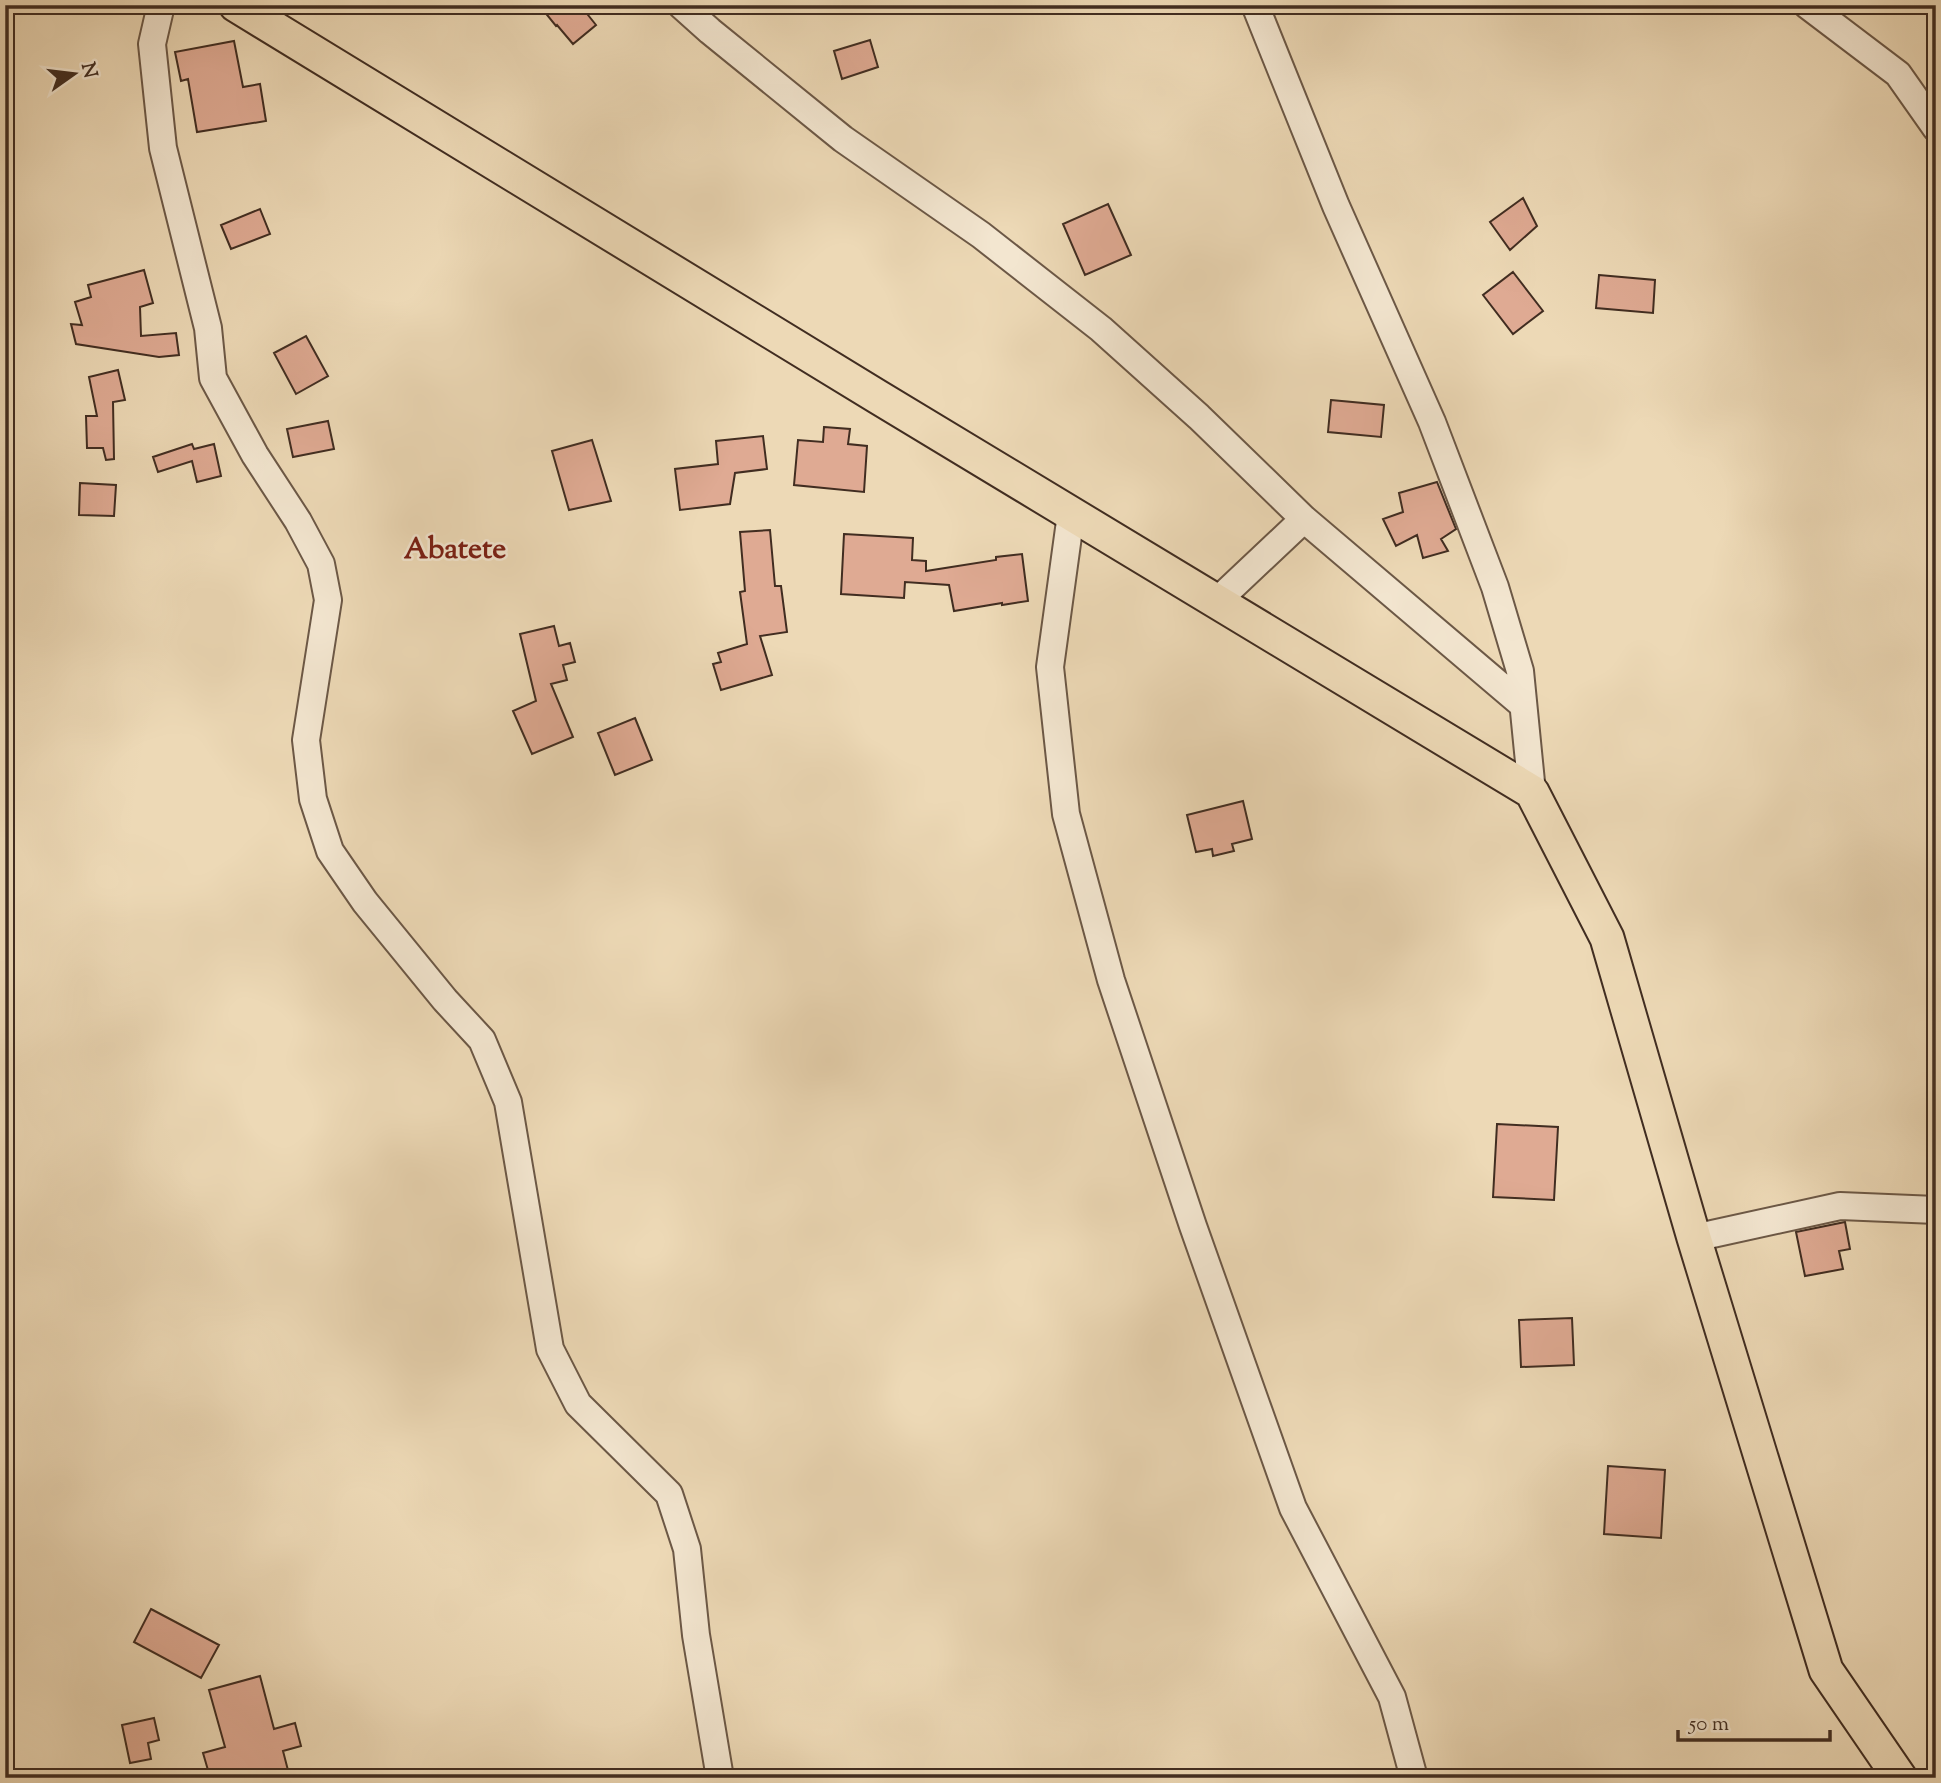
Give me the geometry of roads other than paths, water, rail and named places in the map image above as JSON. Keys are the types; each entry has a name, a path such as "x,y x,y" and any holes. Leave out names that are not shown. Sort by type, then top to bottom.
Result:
{"main road":[{"path":"236,5 1532,792 1607,938 1694,1238 1826,1670 1900,1778"}],"street":[{"path":"161,5 152,44 163,148 208,328 212,378 255,455 298,521 321,564 326,588 328,600 306,740 313,799 330,850 365,902 445,1000 482,1040 508,1102 550,1349 578,1404 669,1494 687,1549 696,1635 720,1778"},
{"path":"681,5 710,32 843,139 981,235 1101,329 1199,417 1304,519 1523,705"},
{"path":"1255,5 1336,206 1437,435 1494,587 1520,671 1532,792"},
{"path":"1807,5 1898,74 1936,128"},
{"path":"1071,514 1050,667 1066,814 1107,967 1193,1226 1293,1508 1392,1697 1414,1778"},
{"path":"1216,602 1304,519"},
{"path":"1694,1238 1840,1206 1936,1210"}],"district":[{"name":"Abatete","path":"455,550"}]}
